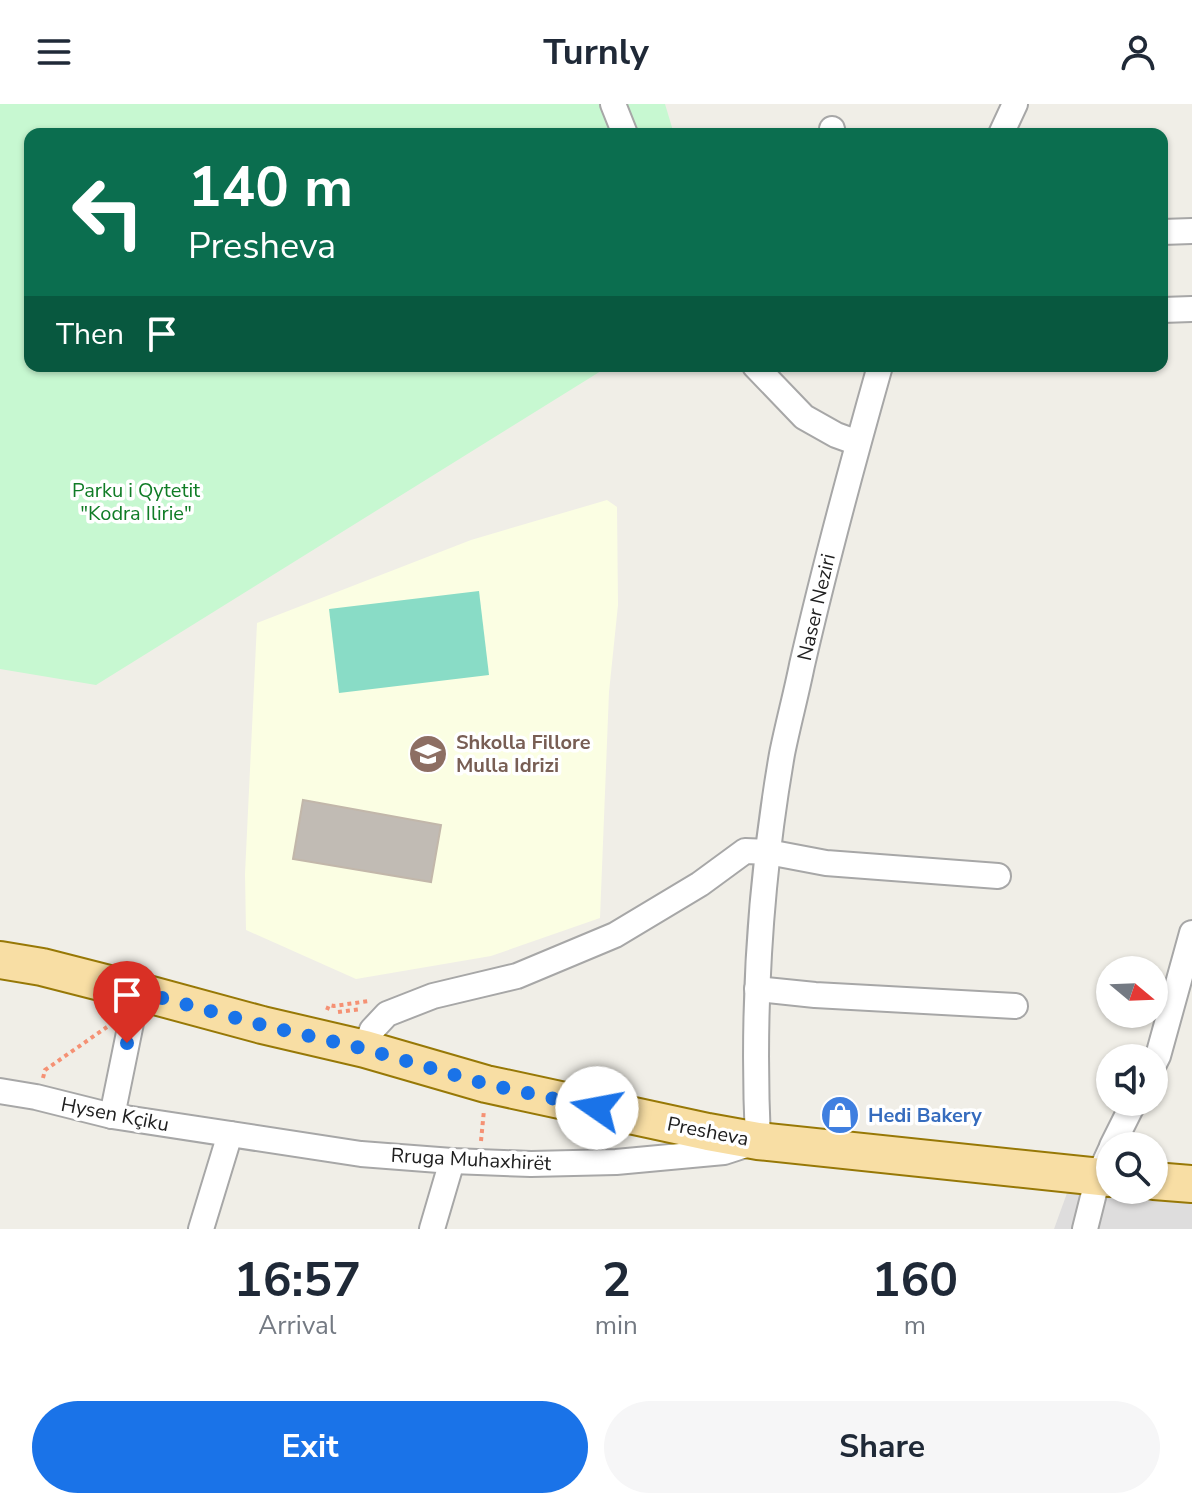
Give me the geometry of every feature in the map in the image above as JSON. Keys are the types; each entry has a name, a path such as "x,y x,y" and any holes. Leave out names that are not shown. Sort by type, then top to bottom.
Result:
{"main road":[{"name":"Presheva","path":"0,960 42,967 136,1005 262,1025 365,1049 486,1084 708,1132 758,1141 1096,1162"},
{"path":"1168,1182 1192,1184"}],"street":[{"path":"613,104 623,128"},
{"path":"1004,128 1015,104"},
{"path":"1168,232 1192,231"},
{"path":"1168,310 1192,309"},
{"path":"761,372 804,417 858,443"},
{"name":"Naser Neziri","path":"758,1141 757,989 768,852 786,738 825,566 878,372"},
{"path":"365,1049 372,1030 387,1014 433,996 517,976 615,935 700,884 745,851 826,863 998,876"},
{"path":"1161,1044 1192,933"},
{"path":"757,989 1015,1006"},
{"path":"112,1116 136,1005"},
{"name":"Hysen Kçiku","path":"0,1091 112,1116 230,1134"},
{"path":"201,1229 230,1134"},
{"name":"Rruga Muhaxhirët","path":"230,1134 361,1154 531,1164 616,1162 724,1152 758,1141"},
{"path":"432,1229 452,1161"},
{"path":"1085,1229 1096,1197"}],"path":[{"path":"36,1097 45,1070 136,1005"},
{"path":"327,1010 369,1008"},
{"path":"481,1162 486,1084"}],"shaded area":[{"name":"Shkolla Fillore Mulla Idrizi","path":"607,500 617,507 618,605 609,692 600,918 491,956 356,979 246,930 245,874 257,623 471,540"},
{"path":"1079,1160 1096,1176 1096,1204 1168,1204 1168,1186 1192,1179 1192,1229 1054,1229"}],"green space":[{"name":"Parku i Qytetit \"Kodra Ilirie\"","path":"0,104 665,104 672,128 24,128 24,372 599,372 96,685 0,669"},
{"path":"479,591 489,675 339,693 329,609"}],"building":[{"path":"303,800 441,825 431,882 293,859"}],"place":[{"name":"Shkolla Fillore Mulla Idrizi","path":"428,754"},
{"name":"Hedi Bakery","path":"840,1115"}],"route":[{"path":"127,1043 140,992 365,1049 486,1084 597,1108"}]}
